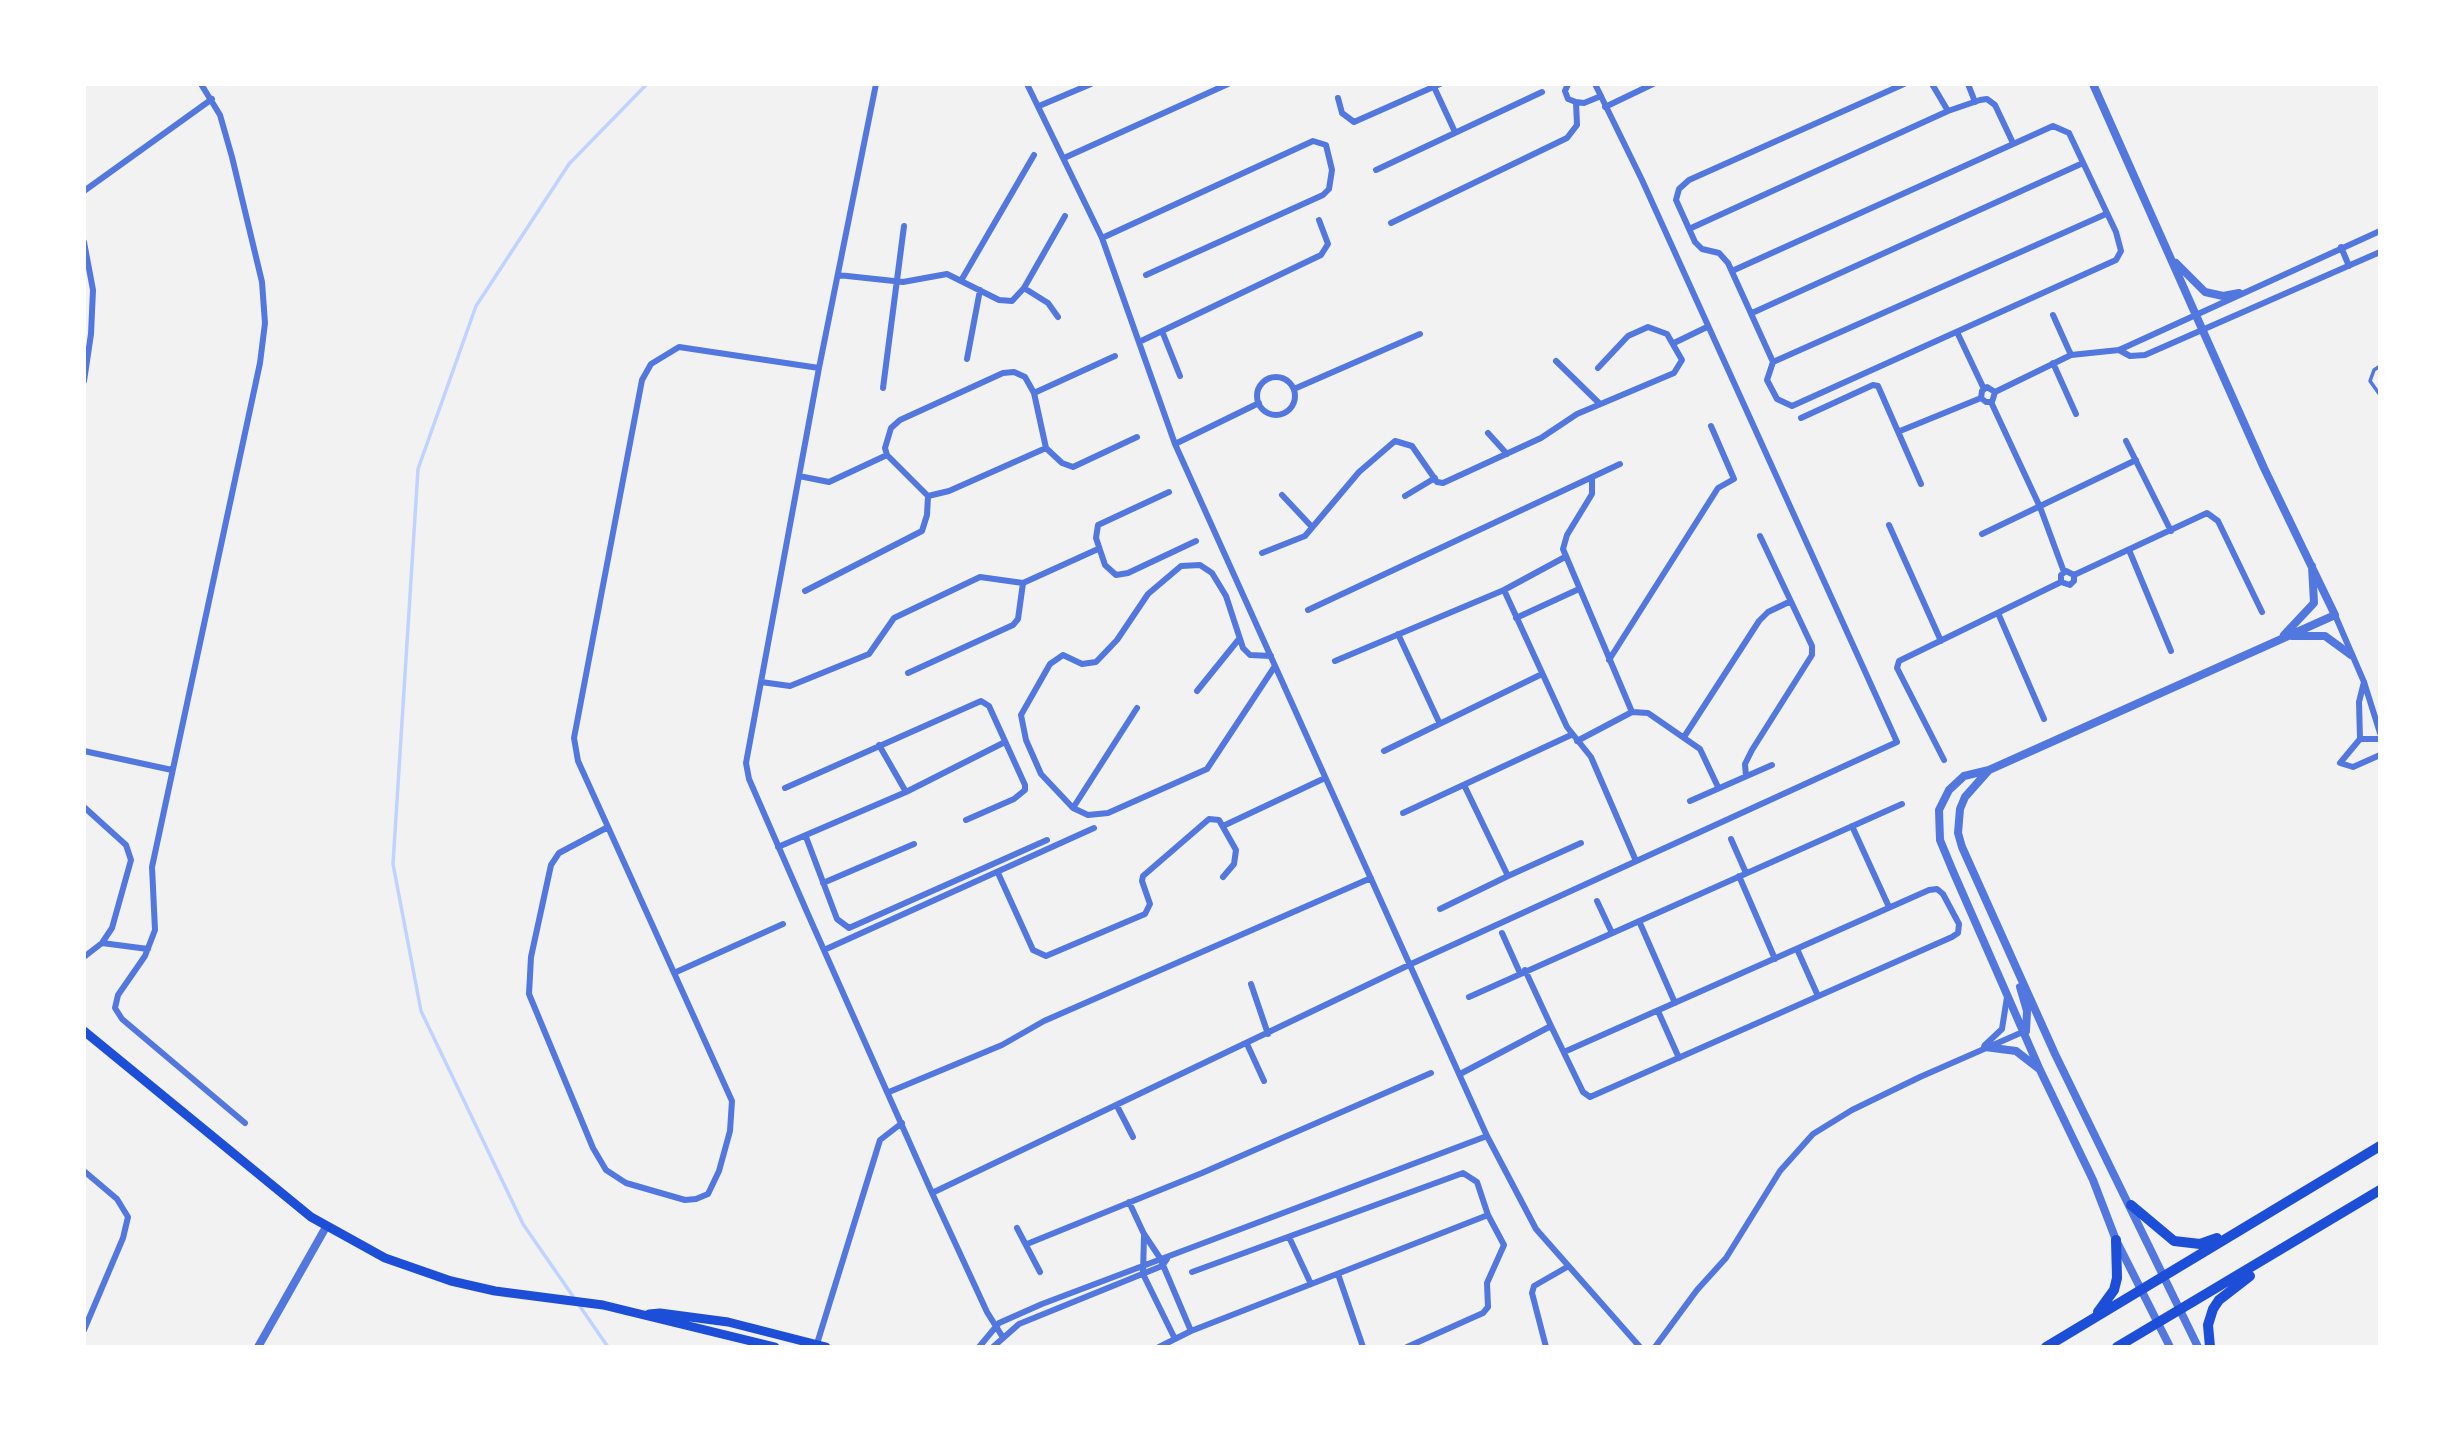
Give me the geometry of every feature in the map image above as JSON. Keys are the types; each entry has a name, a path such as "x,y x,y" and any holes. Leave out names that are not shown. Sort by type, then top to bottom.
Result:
{"main road":[{"path":"84,1031 252,1172 326,1227 385,1258 418,1271 495,1292 647,1314 775,1347"},
{"path":"2046,1347 2380,1146"},
{"path":"2117,1347 2160,1324 2380,1190"},
{"path":"2131,1205 2165,1237 2174,1241 2200,1244 2230,1234"},
{"path":"2093,1318 2114,1290 2119,1266 2116,1240"},
{"path":"2210,1347 2208,1325 2219,1300 2274,1255"},
{"path":"647,1314 660,1312 728,1322 820,1346"}],"street":[{"path":"201,84 212,99 232,156 262,282 265,323 260,363 152,867 156,920 148,949 118,995 115,1008 117,1014 245,1123"},
{"path":"876,84 819,368 746,763 749,779 778,847 932,1193 995,1327 1002,1336"},
{"path":"1027,84 1102,239 1175,444 1325,778 1462,1073 1487,1136 1536,1229 1640,1347"},
{"path":"1039,106 1091,84"},
{"path":"1064,158 1228,84"},
{"path":"1567,84 1565,92 1568,99 1576,102 1584,103 1601,96"},
{"path":"932,1193 1411,964 1896,742 1642,180 1595,84"},
{"path":"1605,107 1653,84"},
{"path":"1732,271 2050,126 2061,127 2069,133 2119,239 2121,251 2116,260 1792,406 1777,399 1767,380 1773,362 1732,271 1719,253 1699,247 1676,200 1684,183 1903,84"},
{"path":"1932,84 1948,111"},
{"path":"1968,84 1975,102"},
{"path":"2093,84 2264,468 2335,615 2364,682 2380,733"},
{"path":"1338,98 1342,113 1354,122 1437,85 1455,132"},
{"path":"1376,170 1542,92"},
{"path":"84,191 212,99"},
{"path":"1689,229 1948,111 1986,99 1996,105 2013,143"},
{"path":"1391,223 1567,138 1577,124 1576,102"},
{"path":"1102,239 1313,141 1326,145 1332,170 1329,189 1323,195 1146,275"},
{"path":"962,279 1034,155"},
{"path":"1752,313 2083,163"},
{"path":"1773,362 2106,214"},
{"path":"838,275 897,281 936,274 962,279 1006,302 1012,301 1024,288 1065,216"},
{"path":"1139,342 1321,255 1328,244 1318,220"},
{"path":"883,388 904,226"},
{"path":"1996,392 2071,355 2119,350 2380,231"},
{"path":"84,242 93,290 91,334 84,381"},
{"path":"2341,247 2349,266"},
{"path":"2119,350 2130,356 2145,355 2380,252"},
{"path":"2170,255 2204,292 2223,296 2239,293"},
{"path":"1024,288 1048,303 1058,317"},
{"path":"967,359 980,290"},
{"path":"2053,315 2071,355"},
{"path":"1262,553 1300,539 1359,472 1395,441 1403,441 1418,451 1435,478 1443,483 1541,438 1577,414 1677,371 1682,360 1667,334 1655,327 1640,329 1628,336 1598,368"},
{"path":"1674,343 1707,327"},
{"path":"1162,331 1180,376"},
{"path":"1957,332 1984,389 1981,398"},
{"path":"1294,389 1420,334"},
{"path":"608,827 559,853 551,865 531,957 528,994 593,1148 606,1170 626,1183 691,1200 708,1194 715,1183 730,1131 732,1101 608,827 578,761 574,738 642,380 651,364 679,347 819,368"},
{"path":"1034,393 1115,356"},
{"path":"1556,361 1600,404"},
{"path":"2053,363 2076,414"},
{"path":"804,591 915,536 926,522 928,496 887,455 885,448 887,435 900,420 1003,373 1014,372 1025,377 1034,393 1046,448 1062,463 1073,467 1137,437"},
{"path":"1269,378 1287,380 1294,389 1294,402 1286,412 1274,415 1259,404 1260,386 1269,378"},
{"path":"1801,418 1876,385 1900,431 1922,484"},
{"path":"1984,389 1991,388 1996,392"},
{"path":"1991,402 1995,399 1996,392"},
{"path":"1900,431 1981,398 1991,402 2040,507 2064,572 2061,582 1941,641 1904,656 1897,668 1944,760"},
{"path":"1175,444 1259,404"},
{"path":"1609,660 1718,488 1734,479 1711,425"},
{"path":"1488,433 1507,453"},
{"path":"2126,441 2171,531"},
{"path":"928,496 949,491 1046,448"},
{"path":"799,476 829,482 887,455"},
{"path":"1982,534 2136,460"},
{"path":"1308,610 1620,464"},
{"path":"1405,496 1435,478"},
{"path":"1592,479 1592,494 1564,542 1565,557 1632,712"},
{"path":"1169,492 1100,522 1096,531 1098,549 1109,569 1121,575 1196,541"},
{"path":"1282,495 1312,527"},
{"path":"2064,572 2074,575 2207,513 2218,521 2262,612"},
{"path":"1889,525 1941,641"},
{"path":"1746,776 1745,764 1752,750 1812,654 1812,646 1760,536"},
{"path":"761,682 790,685 864,657 875,649 886,626 894,618 975,579 987,577 1023,583 1098,549"},
{"path":"2129,550 2171,651"},
{"path":"1335,660 1504,590 1565,557"},
{"path":"2277,641 2314,603 2312,563"},
{"path":"1271,656 1250,655 1239,639 1220,583 1205,567 1189,564 1168,575 1148,594 1116,640 1096,662 1082,664 1063,655 1050,664 1021,715 1022,727 1041,774 1073,808 1088,815 1108,813 1207,769 1275,666"},
{"path":"2061,582 2066,586 2072,584 2074,575"},
{"path":"908,673 1013,625 1018,619 1023,583"},
{"path":"1516,618 1579,589"},
{"path":"1504,590 1574,738 1591,757 1636,861"},
{"path":"1684,737 1759,621 1768,612 1789,601"},
{"path":"1998,613 2044,719"},
{"path":"2171,1347 2116,1240 2093,1180 2040,1070 2026,1031 1952,869 1940,840 1938,822 1942,803 1956,782 1964,776 1989,770 2335,615"},
{"path":"1398,634 1439,722"},
{"path":"2289,636 2325,636 2351,655"},
{"path":"1197,691 1239,639"},
{"path":"1384,751 1542,674"},
{"path":"2364,682 2360,702 2360,739 2340,763 2353,767 2380,755"},
{"path":"785,788 981,701 989,706 1023,776 1025,790 1014,799 966,820"},
{"path":"1073,808 1137,708"},
{"path":"1403,813 1632,712 1648,713 1700,749 1718,787"},
{"path":"2360,739 2380,739"},
{"path":"778,847 906,792 1005,742"},
{"path":"879,745 906,792"},
{"path":"84,751 172,770"},
{"path":"1690,801 1772,765"},
{"path":"1989,770 1965,797 1958,821 1958,833 2018,973 2197,1347"},
{"path":"1223,826 1325,778"},
{"path":"1465,786 1508,876"},
{"path":"1469,997 1902,804"},
{"path":"84,807 130,852 131,860 116,920 102,943 84,957"},
{"path":"998,873 1033,950 1038,954 1053,955 1145,914 1150,904 1142,881 1146,872 1206,821 1216,819 1223,826 1237,855 1223,877"},
{"path":"1852,826 1889,907"},
{"path":"824,950 1094,828"},
{"path":"806,837 837,919 845,926 855,927 1047,840"},
{"path":"1731,839 1746,873"},
{"path":"1440,909 1581,843"},
{"path":"823,883 914,844"},
{"path":"1739,876 1775,959"},
{"path":"889,1092 1002,1045 1055,1016 1371,878"},
{"path":"1502,933 1584,1095 1590,1097 1952,937 1960,930 1943,894 1937,889 1889,907 1564,1052"},
{"path":"1597,901 1612,933"},
{"path":"1639,921 1675,1003"},
{"path":"674,973 783,924"},
{"path":"102,943 148,949"},
{"path":"1797,949 1818,996"},
{"path":"2018,973 2026,1011 2026,1031"},
{"path":"1251,984 1268,1034"},
{"path":"1983,1048 2002,1029 2007,1013 2007,990"},
{"path":"1658,1011 1679,1058"},
{"path":"1462,1073 1551,1026"},
{"path":"1655,1347 1697,1290 1726,1258 1780,1171 1812,1134 1852,1110 1983,1048 2026,1031"},
{"path":"1247,1044 1264,1081"},
{"path":"1983,1048 2017,1051 2040,1070"},
{"path":"1027,1244 1431,1073"},
{"path":"1117,1106 1133,1138"},
{"path":"820,1346 880,1140 884,1133 902,1123"},
{"path":"979,1347 995,1327 1042,1304 1143,1265 1163,1261 1487,1136"},
{"path":"84,1171 117,1199 128,1217 123,1238 84,1330"},
{"path":"1192,1272 1463,1173 1477,1182 1488,1215 1504,1245 1486,1283 1488,1307 1483,1313 1407,1347"},
{"path":"1129,1202 1144,1234 1163,1261 1191,1331"},
{"path":"1159,1347 1191,1331 1488,1215"},
{"path":"258,1347 326,1227"},
{"path":"1017,1228 1040,1272"},
{"path":"1144,1234 1143,1274 1175,1339"},
{"path":"1289,1237 1311,1284"},
{"path":"993,1347 1002,1336 1032,1318 1143,1274 1163,1261"},
{"path":"1546,1347 1532,1293 1534,1286 1567,1267"},
{"path":"1338,1274 1363,1347"}],"lane":[{"path":"2380,366 2374,370 2370,381 2380,394"}],"waterway":[{"path":"608,1347 523,1224 421,1011 393,864 418,469 476,306 569,164 647,84"}]}
